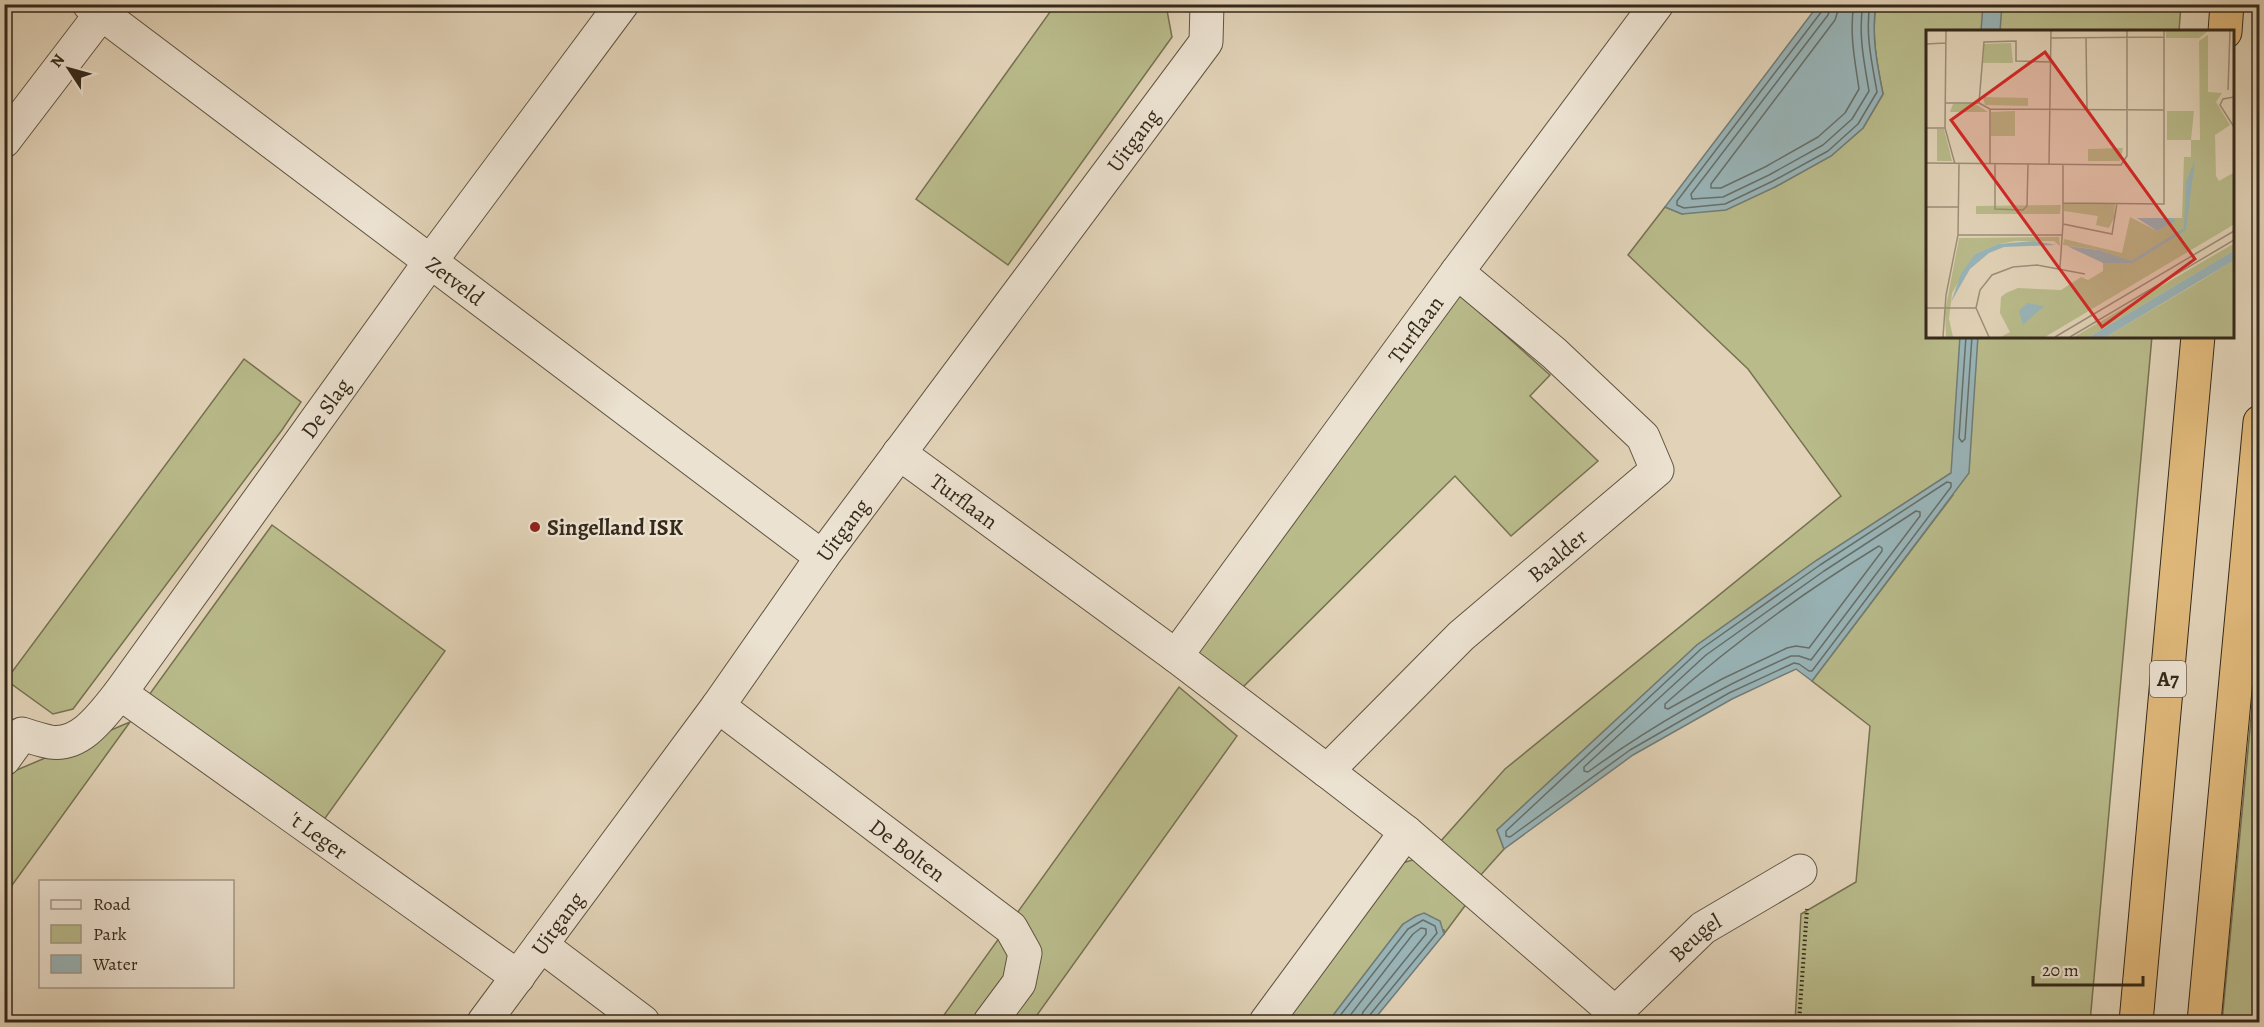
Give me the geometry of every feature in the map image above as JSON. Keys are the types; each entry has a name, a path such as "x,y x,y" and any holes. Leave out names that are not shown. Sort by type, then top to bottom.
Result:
{"highway":[{"path":"2224,30 2227,4"},
{"name":"A7","path":"2136,1023 2198,338"},
{"path":"2204,1023 2259,422"}],"street":[{"name":"De Slag","path":"10,737 65,742 79,737 100,718 430,262 622,4"},
{"name":"Uitgang","path":"484,1023 718,706 822,557 1206,42 1207,4"},
{"name":"Turflaan","path":"1176,656 1457,272 1657,4"},
{"name":"Zetveld","path":"95,9 822,557"},
{"path":"4,141 95,9"},
{"name":"Baalder","path":"1327,771 1461,636 1657,470 1643,437 1554,352 1457,272"},
{"name":"Turflaan","path":"899,453 1176,656 1327,771"},
{"name":"'t Leger","path":"120,693 518,977"},
{"name":"De Bolten","path":"718,706 1011,928 1025,953 1019,983 990,1023"},
{"path":"1327,771 1406,832 1610,1017"},
{"path":"1266,1023 1406,832"},
{"name":"Beugel","path":"1610,1017 1702,928 1800,871"},
{"path":"542,945 643,1023"}],"path":[{"path":"1798,1023 1808,895 1800,871"}],"green space":[{"path":"1055,5 1166,5 1172,37 1008,265 916,199"},
{"path":"1876,5 2181,5 2179,30 1926,30 1926,338 2152,338 2090,1022 1795,1022 1801,914 1856,882 1870,726 1812,681 1953,495 1951,473 1817,560 1697,645 1497,830 1504,849 1479,877 1440,842 1505,769 1841,496 1748,369 1628,255 1665,207 1682,214 1775,187 1831,156 1863,128 1883,94 1874,38"},
{"path":"1457,292 1550,375 1530,396 1598,461 1511,536 1455,476 1239,691 1192,657"},
{"path":"244,359 301,402 73,709 53,714 6,680"},
{"path":"272,525 445,651 323,821 149,695"},
{"path":"2259,634 2259,1022 2222,1022"},
{"path":"1179,687 1237,736 1032,1022 939,1022"},
{"path":"130,722 5,895 5,775"},
{"path":"1416,859 1467,903 1444,934 1444,930 1403,924 1328,1022 1282,1022 1395,865"}],"water":[{"path":"1819,4 1876,5 1874,38 1883,94 1863,128 1831,156 1775,187 1726,210 1682,214 1665,207"},
{"path":"1983,5 2002,5 2000,30 1981,30"},
{"path":"1960,338 1978,338 1969,473 1812,681 1796,669 1732,699 1633,755 1504,849 1497,830 1697,645 1817,560 1951,473"},
{"path":"1424,913 1440,921 1444,934 1372,1022 1328,1022 1403,924"}],"place":[{"name":"Singelland ISK","path":"535,527"}]}
